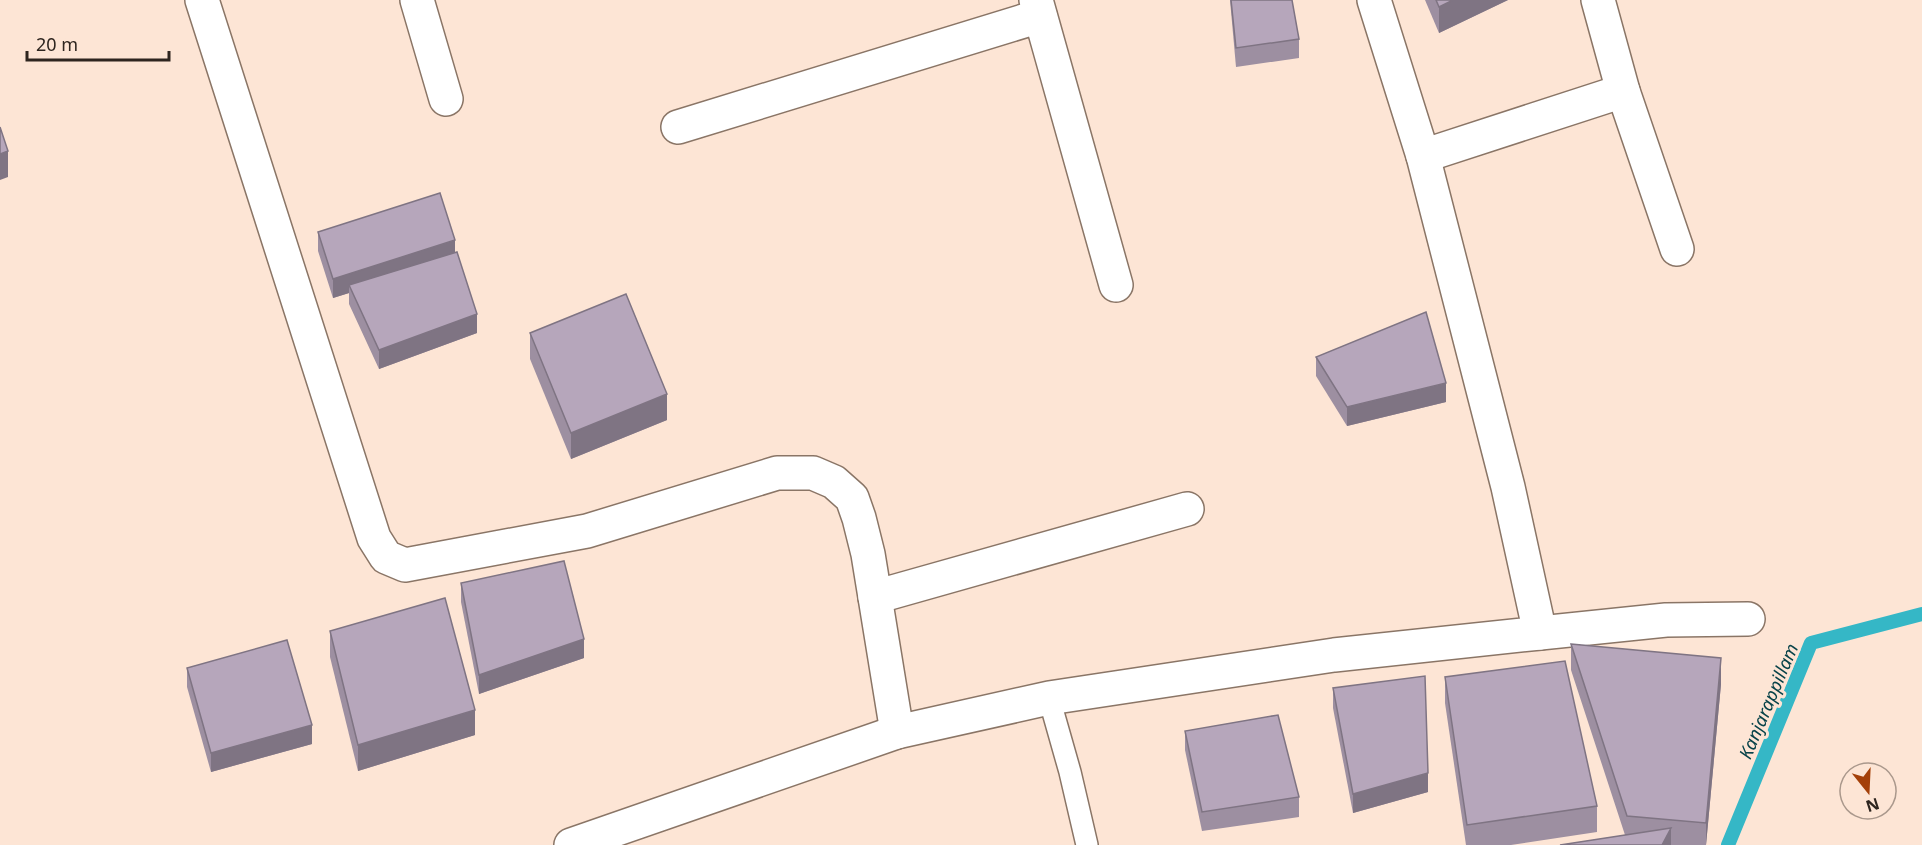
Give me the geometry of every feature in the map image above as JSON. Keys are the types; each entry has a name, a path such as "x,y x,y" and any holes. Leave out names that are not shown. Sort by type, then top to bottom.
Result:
{"street":[{"path":"202,0 374,538 386,557 405,565 587,531 777,473 813,473 834,482 852,498 859,518 868,554 897,732"},
{"path":"417,0 446,99"},
{"path":"1374,0 1423,156 1508,488 1540,633"},
{"path":"1598,0 1623,91 1677,249"},
{"path":"678,128 1038,8 1116,285"},
{"path":"1423,156 1623,91"},
{"path":"875,597 1187,509"},
{"path":"571,845 897,732 1049,698 1334,655 1666,620 1748,619"}],"lane":[{"path":"1049,698 1070,771 1087,845"}],"building":[{"path":"1231,0 1292,0 1299,39 1236,48"},
{"path":"1436,0 1453,0 1439,7"},
{"path":"0,127 8,151 0,154"},
{"path":"440,193 455,240 333,279 318,232"},
{"path":"457,252 477,314 379,350 349,285"},
{"path":"626,294 667,394 571,433 530,333"},
{"path":"1426,312 1446,383 1347,407 1316,357"},
{"path":"564,561 584,639 479,675 461,583"},
{"path":"445,598 475,710 358,745 330,631"},
{"path":"287,640 312,725 211,753 187,668"},
{"path":"1571,644 1721,658 1706,823 1627,816"},
{"path":"1565,661 1597,806 1467,825 1445,677"},
{"path":"1425,676 1428,773 1353,794 1333,688"},
{"path":"1278,715 1299,797 1202,812 1185,731"},
{"path":"1671,828 1662,845 1560,845"}],"waterway":[{"name":"Kanjarappillam","path":"1728,845 1811,643 1922,614"}]}
